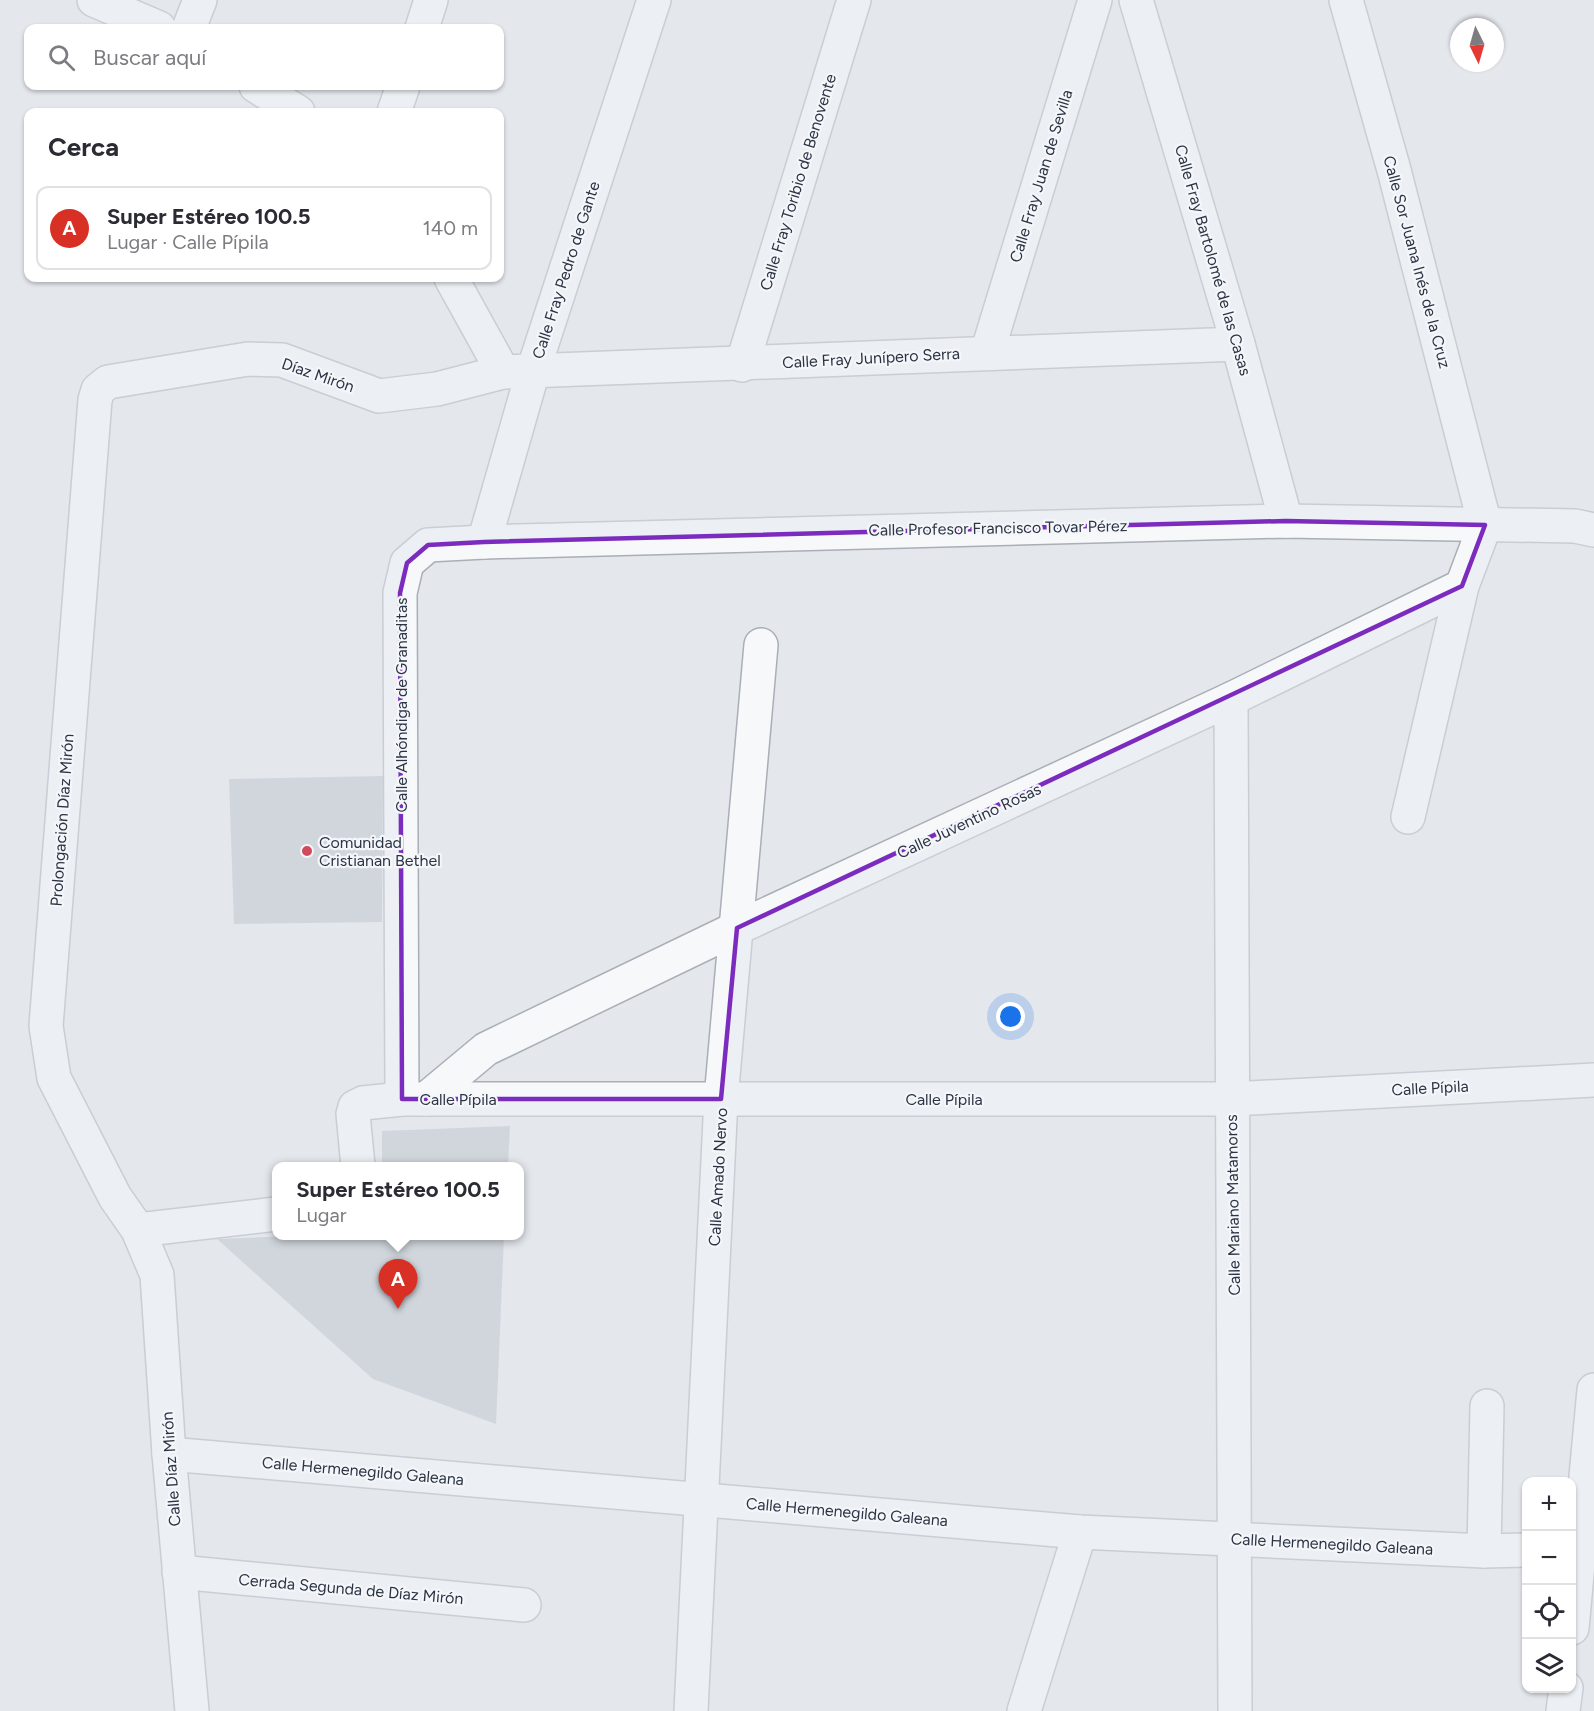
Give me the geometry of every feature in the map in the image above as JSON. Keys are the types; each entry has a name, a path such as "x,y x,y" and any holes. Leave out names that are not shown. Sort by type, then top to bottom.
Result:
{"street":[{"path":"94,0 150,24"},
{"path":"191,24 200,0"},
{"path":"423,24 431,0"},
{"name":"Calle Fray Pedro de Gante","path":"483,542 518,371 654,0"},
{"name":"Calle Fray Toribio de Benovente","path":"742,365 854,0"},
{"name":"Calle Fray Juan de Sevilla","path":"987,353 1095,0"},
{"name":"Calle Fray Bartolomé de las Casas","path":"1136,0 1238,344 1286,521"},
{"name":"Calle Sor Juana Inés de la Cruz","path":"1346,0 1394,170 1485,525"},
{"path":"262,90 292,108"},
{"path":"395,108 402,90"},
{"path":"454,282 518,371"},
{"name":"Calle Fray Junípero Serra","path":"518,371 742,365 1238,344"},
{"name":"Díaz Mirón","path":"98,390 108,382 248,359 282,360 379,396 437,389 518,371"},
{"name":"Prolongación Díaz Mirón","path":"98,390 95,400 46,1026 54,1078 115,1197 138,1230"},
{"name":"Calle Profesor Francisco Tovar Pérez","path":"407,562 428,545 483,542 1286,521 1575,526 1594,530"},
{"path":"1408,817 1462,586 1485,525"},
{"name":"Calle Alhóndiga de Granaditas","path":"407,562 400,593 414,1099"},
{"name":"Calle Juventino Rosas","path":"414,1099 486,1049 737,928 1232,699 1462,586"},
{"name":"Calle Amado Nervo","path":"691,1711 721,1099 761,645"},
{"name":"Calle Mariano Matamoros","path":"1232,699 1231,1099 1236,1540 1235,1711"},
{"name":"Calle Pípila","path":"358,1162 353,1114 355,1107 363,1103 414,1099 1231,1099 1594,1080"},
{"path":"138,1230 272,1214"},
{"name":"Calle Díaz Mirón","path":"138,1230 157,1275 169,1454 192,1711"},
{"path":"1576,1597 1582,1550 1594,1390"},
{"path":"1484,1551 1487,1406"},
{"name":"Calle Hermenegildo Galeana","path":"169,1454 1080,1532 1484,1551 1522,1550"},
{"path":"1024,1711 1080,1532"},
{"name":"Cerrada Segunda de Díaz Mirón","path":"179,1572 524,1605"},
{"path":"1563,1711 1565,1693"}],"highlighted area":[{"path":"1286,521 1485,525 1462,586 737,928 721,1099 402,1099 400,593 407,563 428,545"}],"building":[{"name":"Comunidad Cristianan Bethel","path":"383,776 382,922 234,924 229,779"},
{"path":"510,1126 508,1162 382,1162 382,1131"},
{"path":"272,1237 272,1240 504,1240 496,1424 373,1379 217,1239"}],"place":[{"name":"Comunidad Cristianan Bethel","path":"307,851"},
{"name":"Super Estéreo 100.5","path":"398,1309"}]}
